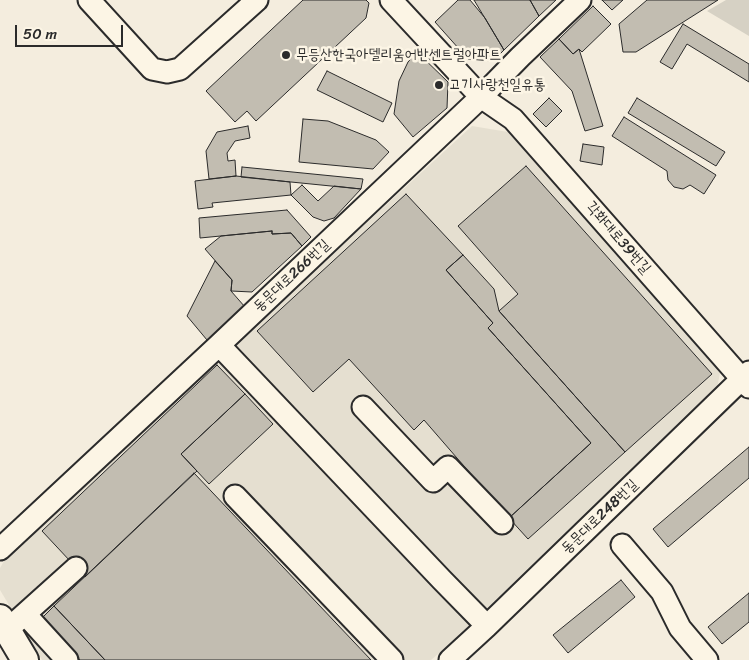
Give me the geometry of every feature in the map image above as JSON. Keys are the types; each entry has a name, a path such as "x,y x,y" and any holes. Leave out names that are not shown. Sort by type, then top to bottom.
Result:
{"main road":[{"path":"11,621 25,660"}],"street":[{"path":"89,0 152,69 166,72 180,69 257,0"},
{"name":"각화대로39번길","path":"391,0 481,97 513,118 747,379"},
{"name":"동문대로266번길","path":"0,549 219,345 481,97 580,0"},
{"path":"219,345 487,626"},
{"name":"동문대로248번길","path":"450,660 747,379"},
{"path":"363,407 433,481 448,467 502,523"},
{"path":"235,496 392,660"},
{"path":"622,545 662,592 680,628 707,660"},
{"path":"67,660 11,621 76,568"}],"shaded area":[{"path":"726,0 749,0 749,36 707,11"},
{"path":"472,126 508,132 721,367 717,389 484,615 431,660 42,660 0,590 0,568 11,549"}],"building":[{"name":"무등산한국아델리움어반센트럴아파트","path":"303,0 366,0 369,3 366,18 256,121 247,111 235,122 206,91"},
{"path":"458,0 470,0 485,18 504,50 493,61 468,59 435,22"},
{"path":"474,0 530,0 539,16 504,50"},
{"path":"530,0 556,0 539,16"},
{"path":"602,0 623,0 612,10"},
{"path":"647,0 718,0 636,52 623,52 619,24"},
{"path":"593,6 611,24 582,52 579,49 573,54 559,39"},
{"path":"683,24 749,64 749,82 687,44 672,69 660,62"},
{"path":"559,39 573,54 579,49 603,126 585,131 572,91 540,57"},
{"path":"417,52 448,82 447,108 413,137 394,114 399,81 408,62"},
{"path":"327,71 392,103 383,122 317,90"},
{"path":"549,98 562,111 546,127 533,114"},
{"path":"637,98 725,152 716,166 628,113"},
{"path":"624,117 716,175 704,194 690,185 683,189 674,187 668,180 667,171 612,136"},
{"path":"303,119 328,121 376,140 389,152 373,169 299,162"},
{"path":"248,126 250,138 235,141 227,153 228,161 235,160 236,176 209,179 206,151 217,132"},
{"path":"583,144 604,147 602,165 580,161"},
{"path":"526,166 712,374 625,452 499,311 518,294 458,226"},
{"path":"242,167 363,179 361,189 241,177"},
{"path":"236,176 290,182 291,195 212,203 213,207 198,209 195,181"},
{"path":"302,185 318,201 334,186 361,189 334,218 324,221 313,217 291,195"},
{"path":"406,194 463,255 446,270 493,323 488,328 591,443 509,518 424,420 414,430 349,359 313,392 257,331"},
{"path":"287,210 311,237 302,246 291,233 272,234 272,231 200,238 199,218"},
{"path":"272,231 272,234 291,233 302,246 252,292 231,291 232,280 205,249 221,236"},
{"path":"463,255 494,289 499,311 625,452 528,539 509,518 591,443 488,328 493,323 446,270"},
{"path":"215,261 232,280 231,291 245,307 207,340 187,316"},
{"path":"217,365 245,394 181,454 197,471 85,577 42,531"},
{"path":"245,394 273,424 209,484 181,454"},
{"path":"749,447 749,478 668,547 653,529"},
{"path":"194,473 371,660 105,660 54,606"},
{"path":"621,580 635,597 568,653 553,635"},
{"path":"749,593 749,622 722,644 708,627"},
{"path":"54,606 105,660 80,660 41,619"}],"place":[{"name":"무등산한국아델리움어반센트럴아파트","path":"286,55"},
{"name":"고기사랑천일유통","path":"439,85"}]}
